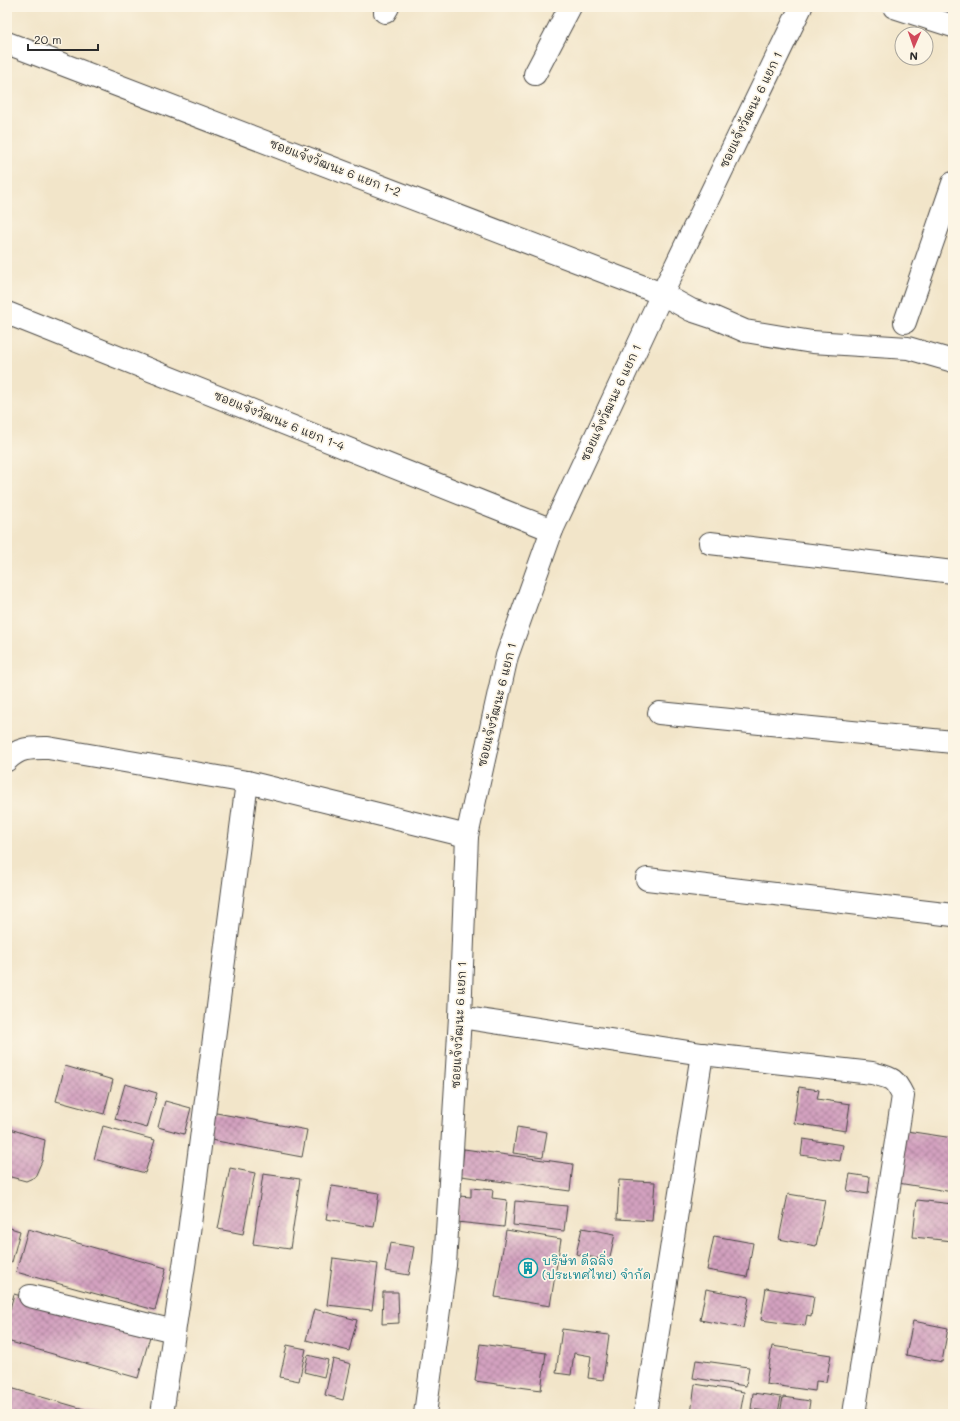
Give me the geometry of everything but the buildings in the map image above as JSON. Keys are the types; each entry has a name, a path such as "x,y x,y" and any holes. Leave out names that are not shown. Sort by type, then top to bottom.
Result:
{"street":[{"path":"535,74 570,7"},
{"name":"ซอยแจ้งวัฒนะ 6 แยก 1","path":"425,1414 445,1265 460,1017 467,836 507,656 552,530 662,294 801,7"},
{"path":"894,7 953,26"},
{"name":"ซอยแจ้งวัฒนะ 6 แยก 1-2","path":"7,43 662,294 691,310 715,318 745,331 812,342 908,348 953,360"},
{"path":"905,322 953,183"},
{"name":"ซอยแจ้งวัฒนะ 6 แยก 1-4","path":"7,313 552,530"},
{"path":"710,543 953,572"},
{"path":"660,712 953,742"},
{"path":"7,760 20,750 48,748 247,782 467,836"},
{"path":"162,1414 189,1232 247,782"},
{"path":"647,879 953,915"},
{"path":"460,1017 702,1054 872,1073 892,1079 898,1085 903,1096 854,1414"},
{"path":"645,1414 702,1054"},
{"path":"30,1296 174,1331"}],"place":[{"name":"บริษัท ดีลลิ่ง (ประเทศไทย) จำกัด","path":"528,1268"}]}
